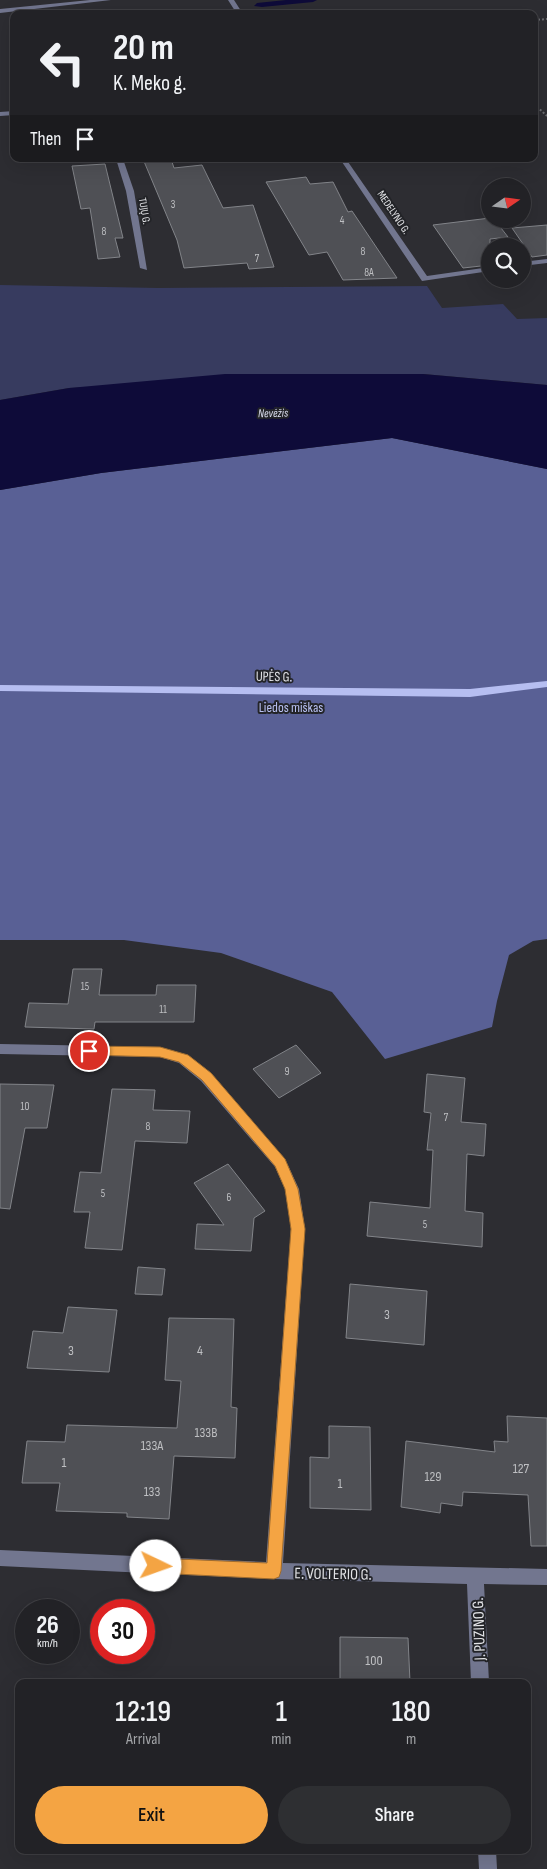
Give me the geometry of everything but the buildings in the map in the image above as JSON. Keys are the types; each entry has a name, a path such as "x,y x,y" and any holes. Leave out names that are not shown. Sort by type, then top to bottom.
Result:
{"main road":[{"name":"UPĖS G.","path":"0,688 470,693 547,684"}],"street":[{"path":"0,11 108,0"},
{"name":"TUJŲ G.","path":"120,162 130,192 144,268"},
{"name":"MEDELYNO G.","path":"345,162 425,279 481,270"},
{"path":"531,263 547,261"},
{"path":"0,1049 160,1052 183,1058 206,1077 280,1163 292,1189 298,1229 274,1571"},
{"name":"E. VOLTERIO G.","path":"0,1558 274,1571 547,1578"},
{"name":"J. PUZINO G.","path":"475,1576 480,1679"},
{"path":"487,1854 488,1869"}],"shaded area":[{"path":"0,285 158,288 427,286 442,308 503,304 517,319 547,318 547,385 423,374 69,388 0,400"}],"green space":[{"name":"Liedos miškas","path":"392,438 547,469 547,939 533,941 509,955 492,1027 385,1059 332,992 221,953 124,940 0,940 0,490 101,473"}],"water":[{"path":"286,0 317,0 262,7 254,6 257,3"},
{"name":"Nevėžis","path":"225,374 423,374 547,385 547,469 392,438 101,473 0,490 0,400 69,388"}],"route":[{"path":"89,1051 160,1052 183,1058 206,1077 280,1163 292,1189 298,1229 274,1571 156,1566"}]}
